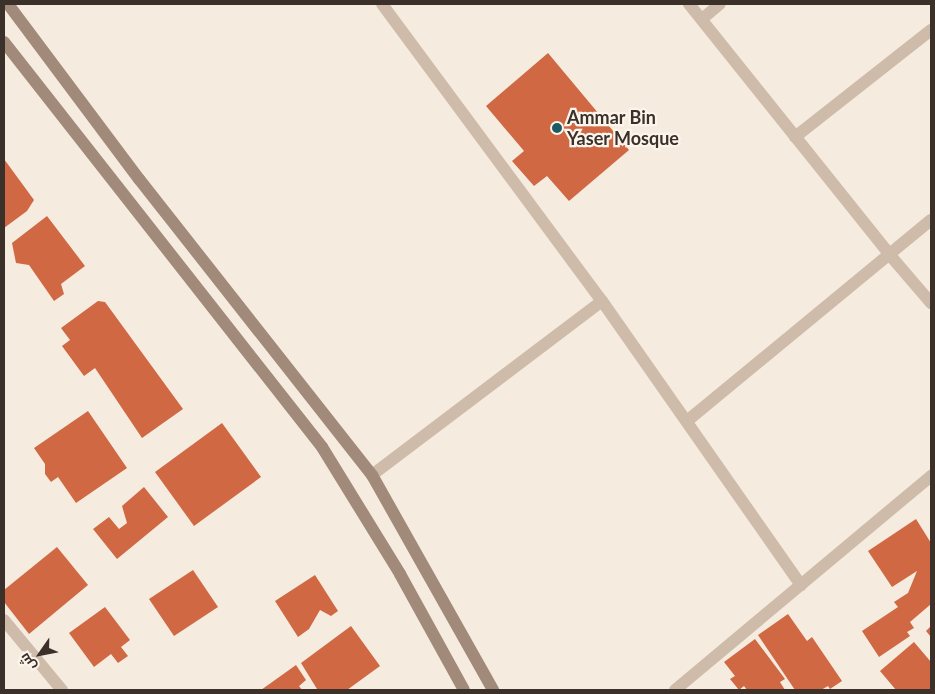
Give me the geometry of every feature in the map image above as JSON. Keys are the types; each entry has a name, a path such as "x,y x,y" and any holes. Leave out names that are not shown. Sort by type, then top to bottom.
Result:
{"street":[{"path":"8,4 139,179 372,475 493,690"},
{"path":"382,4 688,421 801,585"},
{"path":"689,4 888,254 931,303"},
{"path":"702,19 720,4"},
{"path":"795,137 931,30"},
{"path":"4,42 322,447 400,574 464,690"},
{"path":"688,421 931,220"},
{"path":"372,475 602,302"},
{"path":"674,690 931,476"},
{"path":"4,620 62,690"}],"building":[{"name":"Ammar Bin Yaser Mosque","path":"548,53 629,150 569,201 547,176 534,186 512,161 524,151 486,106"},
{"path":"4,159 34,200 27,211 4,228"},
{"path":"47,216 85,266 61,284 64,294 54,301 29,265 16,263 12,243"},
{"path":"98,301 105,302 183,409 142,438 95,368 84,376 62,346 70,340 61,328"},
{"path":"88,411 127,468 76,503 58,477 51,482 45,474 45,464 34,448"},
{"path":"222,423 261,477 194,526 155,472"},
{"path":"144,487 168,517 117,559 93,529 109,517 119,529 127,523 122,506"},
{"path":"916,519 931,543 931,604 910,622 914,628 907,632 910,636 879,657 862,631 898,607 894,602 908,593 917,571 892,587 868,551"},
{"path":"57,547 88,585 29,634 4,602 4,590"},
{"path":"193,570 218,607 174,636 149,599"},
{"path":"315,575 338,611 331,616 320,610 309,629 298,637 275,601"},
{"path":"105,607 130,640 121,647 128,656 118,663 111,654 94,667 69,633"},
{"path":"788,614 807,641 812,637 842,681 830,689 828,686 821,690 795,690 758,635"},
{"path":"351,626 380,666 347,690 310,690 317,689 301,663"},
{"path":"931,626 931,637 926,631"},
{"path":"755,639 785,679 780,682 785,690 747,690 744,686 739,690 730,679 735,676 724,662"},
{"path":"914,642 931,662 931,690 896,690 880,671"},
{"path":"296,665 306,680 299,686 302,690 261,690"}],"place":[{"name":"Ammar Bin Yaser Mosque","path":"557,128"}]}
